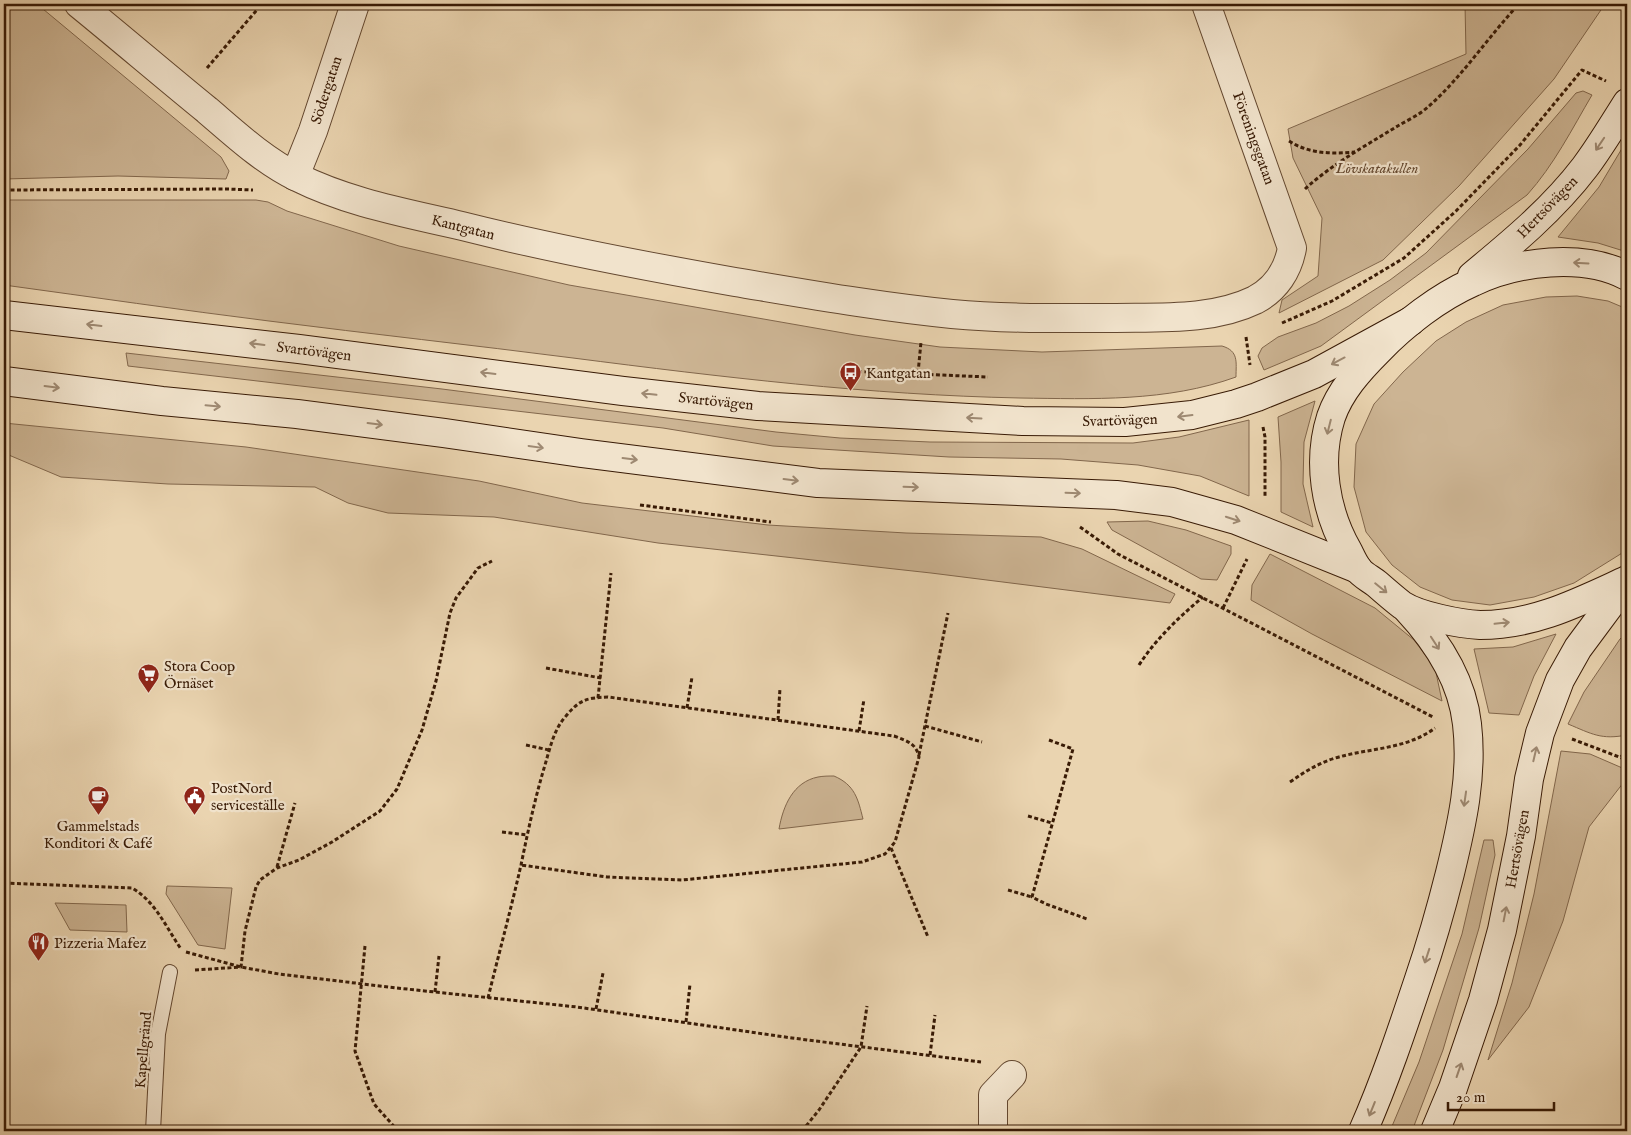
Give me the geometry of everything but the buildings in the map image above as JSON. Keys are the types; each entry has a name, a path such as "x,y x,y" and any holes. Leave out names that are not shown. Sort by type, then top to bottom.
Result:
{"main road":[{"name":"Kantgatan","path":"79,4 256,151 295,176 333,192 376,205 508,238 629,264 818,296 953,314 1049,318 1162,317 1205,314 1232,308 1257,299 1272,288 1284,272"},
{"name":"Södergatan","path":"295,176 313,131 355,4"},
{"name":"Föreningsgatan","path":"1206,4 1292,248 1290,260 1284,272"},
{"name":"Hertsövägen","path":"1430,308 1512,243 1554,203 1584,168 1627,103"},
{"path":"1358,569 1340,536 1328,502 1325,484 1327,433 1332,415 1359,369 1395,333 1430,308 1473,282 1496,274 1537,263 1585,262 1620,272 1627,276"},
{"name":"Svartövägen","path":"4,315 758,406 1022,421 1125,422 1192,415 1258,397 1314,374 1430,308"},
{"path":"4,381 162,401 297,414 818,483 1116,495 1172,502 1236,520 1358,569 1404,606 1423,626 1453,674 1460,691 1455,722 1467,787 1461,828 1440,912 1394,1055 1363,1131"},
{"name":"Hertsövägen","path":"1435,1131 1483,1000 1502,930 1521,836 1529,779 1540,733 1560,680 1578,648 1627,581"},
{"path":"1404,606 1444,621 1480,625 1507,623 1564,610 1627,581"},
{"path":"992,1131 993,1095 1012,1075"}],"lane":[{"name":"Kapellgränd","path":"153,1131 158,1034 170,972"}],"path":[{"path":"204,72 262,4"},
{"path":"1280,212 1314,181 1426,108 1452,84 1518,4"},
{"path":"1280,324 1332,301 1404,258 1456,211 1520,146 1582,70 1609,82"},
{"path":"1244,110 1297,146 1329,154 1356,152"},
{"path":"4,190 227,188 259,191"},
{"path":"918,374 921,334"},
{"path":"845,371 988,377"},
{"path":"1223,608 1251,551 1264,507 1265,437 1258,397"},
{"path":"640,505 771,522"},
{"path":"1076,525 1118,554 1455,722"},
{"path":"241,967 245,930 256,888 260,880 277,868 299,860 332,842 380,811 397,789 422,730 436,681 450,613 456,598 478,568 492,561"},
{"path":"598,698 611,573"},
{"path":"1139,665 1151,648 1183,613 1203,597"},
{"path":"521,865 608,877 682,880 862,862 885,854 895,842 919,757 948,613"},
{"path":"546,668 600,678"},
{"path":"687,708 692,677"},
{"path":"778,720 780,688"},
{"path":"488,998 521,865 535,797 549,750 565,716 587,698 608,697 894,736 911,742 917,750 919,757"},
{"path":"859,731 864,698"},
{"path":"1290,782 1311,767 1339,757 1375,751 1423,737 1455,722"},
{"path":"925,726 982,742"},
{"path":"1540,733 1563,736 1627,760"},
{"path":"1032,896 1073,749 1049,740"},
{"path":"526,745 549,750"},
{"path":"1620,757 1627,749"},
{"path":"277,868 295,803"},
{"path":"1028,816 1052,823"},
{"path":"502,832 527,836"},
{"path":"891,848 928,937"},
{"path":"4,883 132,888 150,901 182,951 241,967 361,984 596,1010 991,1063 1012,1075"},
{"path":"1008,890 1032,896 1046,904 1088,919"},
{"path":"365,946 354,1051 374,1104 398,1131"},
{"path":"435,992 439,956"},
{"path":"170,972 241,967"},
{"path":"596,1010 603,973"},
{"path":"686,1022 690,984"},
{"path":"802,1131 819,1110 861,1047 867,1006"},
{"path":"930,1056 935,1015"}],"green space":[{"path":"4,4 37,4 221,157 229,171 226,179 118,176 4,179"},
{"name":"Lövskatakullen","path":"1465,4 1605,4 1554,79 1459,186 1383,260 1279,313 1282,300 1318,276 1322,218 1293,158 1288,129 1466,54"},
{"path":"1583,91 1592,95 1554,159 1527,195 1321,346 1264,370 1258,356 1262,348 1278,337 1316,323 1349,306 1390,280 1426,253 1528,149 1576,93"},
{"path":"1627,140 1627,252 1598,243 1558,237 1599,187"},
{"path":"4,200 256,200 268,202 287,211 399,246 569,285 855,335 940,347 1042,352 1222,346 1234,354 1236,377 1210,385 1156,395 1074,399 964,396 852,389 684,372 307,326 4,285"},
{"path":"1577,296 1608,301 1627,309 1627,550 1574,583 1534,597 1490,605 1452,600 1420,587 1392,565 1366,532 1354,487 1356,444 1374,404 1403,372 1436,341 1466,322 1503,305 1546,297"},
{"path":"126,353 442,389 776,432 840,438 930,442 1133,443 1179,437 1249,420 1249,496 1200,476 1138,465 1061,459 949,457 773,446 663,428 128,366"},
{"path":"1315,401 1304,442 1303,484 1313,527 1281,512 1281,462 1278,417"},
{"path":"4,423 246,447 479,481 582,503 768,525 906,533 1041,537 1082,549 1175,594 1170,603 931,573 658,543 494,517 388,513 348,503 315,487 168,484 61,477 4,453"},
{"path":"1148,521 1186,530 1231,546 1231,554 1217,580 1201,579 1112,530 1107,522"},
{"path":"1270,554 1375,608 1414,640 1435,668 1442,701 1312,634 1251,600 1252,585"},
{"path":"1627,632 1627,735 1603,736 1568,724 1584,692 1620,639"},
{"path":"1556,634 1534,676 1519,715 1489,713 1474,649 1513,647"},
{"path":"1561,751 1590,754 1627,770 1627,778 1589,827 1563,921 1529,1007 1488,1060 1512,983 1534,894"},
{"path":"834,776 851,788 857,799 863,819 779,829 783,812 791,796 802,784 820,777"},
{"path":"1484,840 1493,840 1495,855 1479,928 1443,1050 1412,1131 1390,1131 1419,1062 1462,934"},
{"path":"167,886 232,888 225,949 198,945 166,894"},
{"path":"55,903 126,905 127,932 70,930"}],"place":[{"name":"Kantgatan","path":"850,392"},
{"name":"Stora Coop Örnäset","path":"148,694"},
{"name":"Gammelstads Konditori & Café","path":"98,816"},
{"name":"PostNord serviceställe","path":"195,816"},
{"name":"Pizzeria Mafez","path":"38,962"}]}
